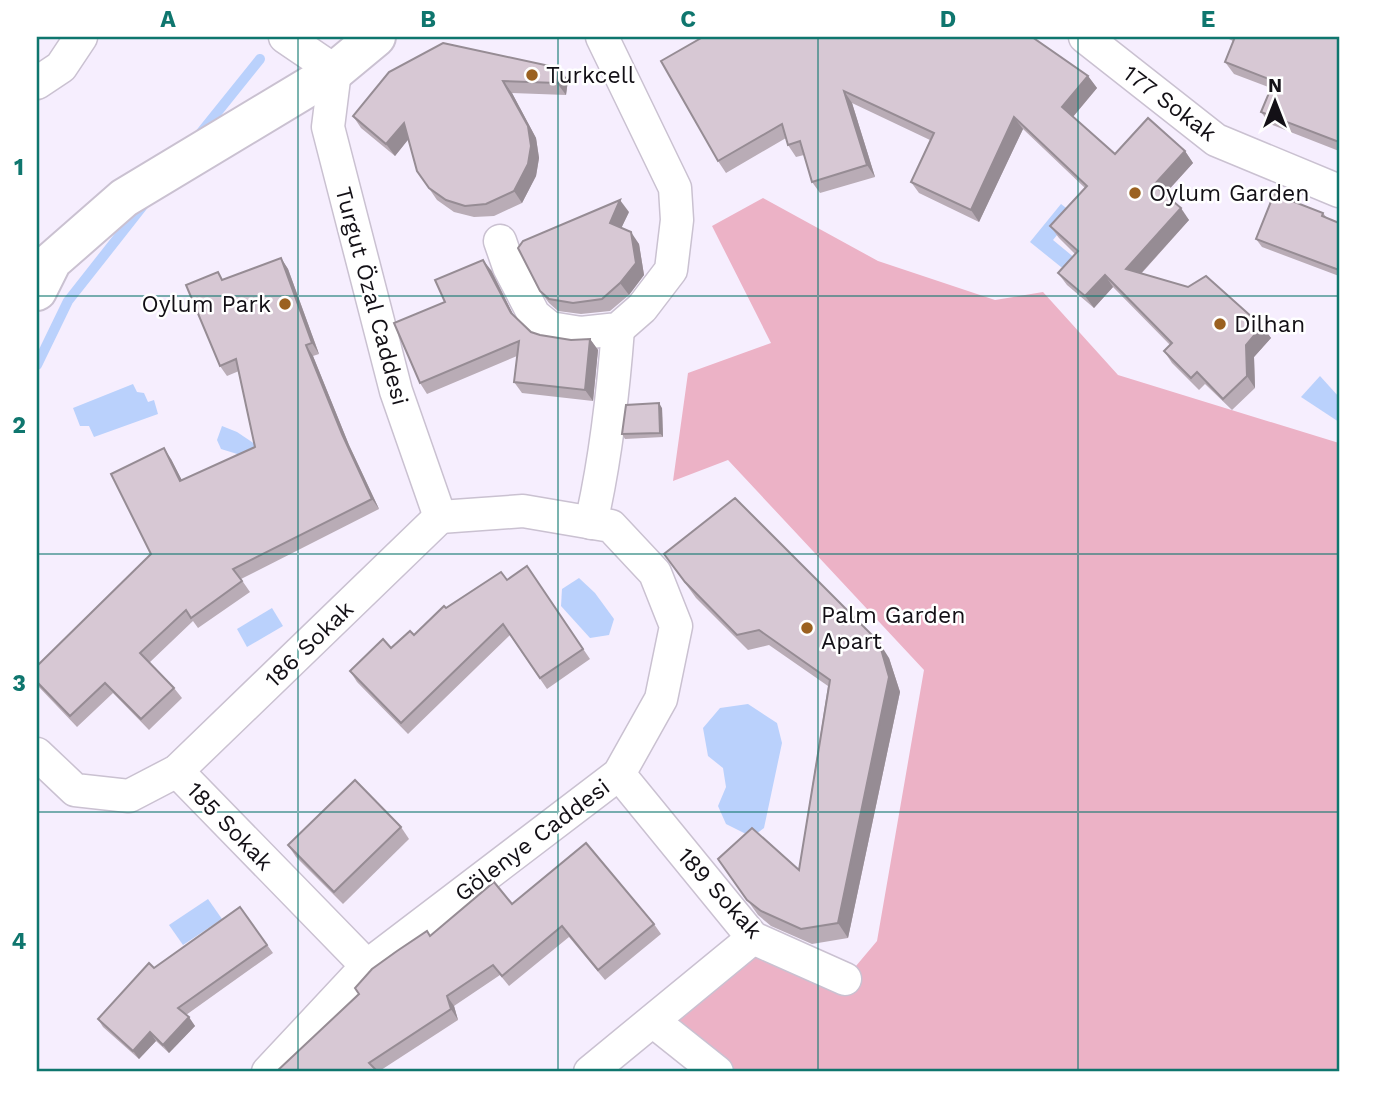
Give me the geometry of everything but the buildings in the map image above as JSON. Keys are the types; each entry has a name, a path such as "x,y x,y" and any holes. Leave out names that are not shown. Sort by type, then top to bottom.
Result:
{"street":[{"path":"37,83 61,67 81,37"},
{"path":"285,37 335,71"},
{"path":"37,291 52,261 130,194 335,71 376,37"},
{"path":"500,242 509,267 534,315 550,328 581,333 618,329 642,308 671,270 676,243 675,188 602,37"},
{"name":"177 Sokak","path":"1085,37 1216,140 1339,191"},
{"name":"Turgut Özal Caddesi","path":"335,71 328,127 396,391 440,517"},
{"path":"591,523 613,402 618,329"},
{"name":"Gölenye Caddesi","path":"268,1072 367,966 619,774 661,699 676,626 654,573 611,526 523,511 440,517"},
{"name":"186 Sokak","path":"177,771 440,517"},
{"name":"185 Sokak","path":"37,754 75,790 128,796 177,771 367,966"},
{"name":"189 Sokak","path":"619,774 753,938 845,979"},
{"path":"590,1072 753,938"},
{"path":"653,1021 718,1072"}],"shaded area":[{"path":"763,198 878,261 995,300 1043,292 1118,375 1339,443 1339,1072 717,1072 653,1021 753,938 845,979 877,941 924,670 728,460 673,481 688,373 771,343 712,226"}],"water":[{"path":"1061,204 1074,214 1053,240 1076,259 1066,271 1030,242"},
{"path":"1320,376 1339,397 1339,422 1301,397"},
{"path":"133,384 137,392 144,393 148,402 154,400 158,414 94,437 89,426 80,426 73,408"},
{"path":"222,426 237,432 261,448 257,460 221,449 217,440"},
{"path":"579,578 595,593 614,619 609,635 590,638 561,606 562,589"},
{"path":"272,608 283,626 247,647 237,629"},
{"path":"748,704 777,723 782,743 764,828 752,837 726,824 718,806 726,787 723,768 708,756 703,728 720,708"},
{"path":"208,899 222,919 183,945 169,925"}],"waterway":[{"path":"199,135 260,59"},
{"path":"37,365 68,301 146,202"}],"place":[{"name":"Turkcell","path":"532,75"},
{"name":"Oylum Garden","path":"1135,193"},
{"name":"Oylum Park","path":"285,304"},
{"name":"Dilhan","path":"1220,324"},
{"name":"Palm Garden Apart","path":"807,628"}]}
